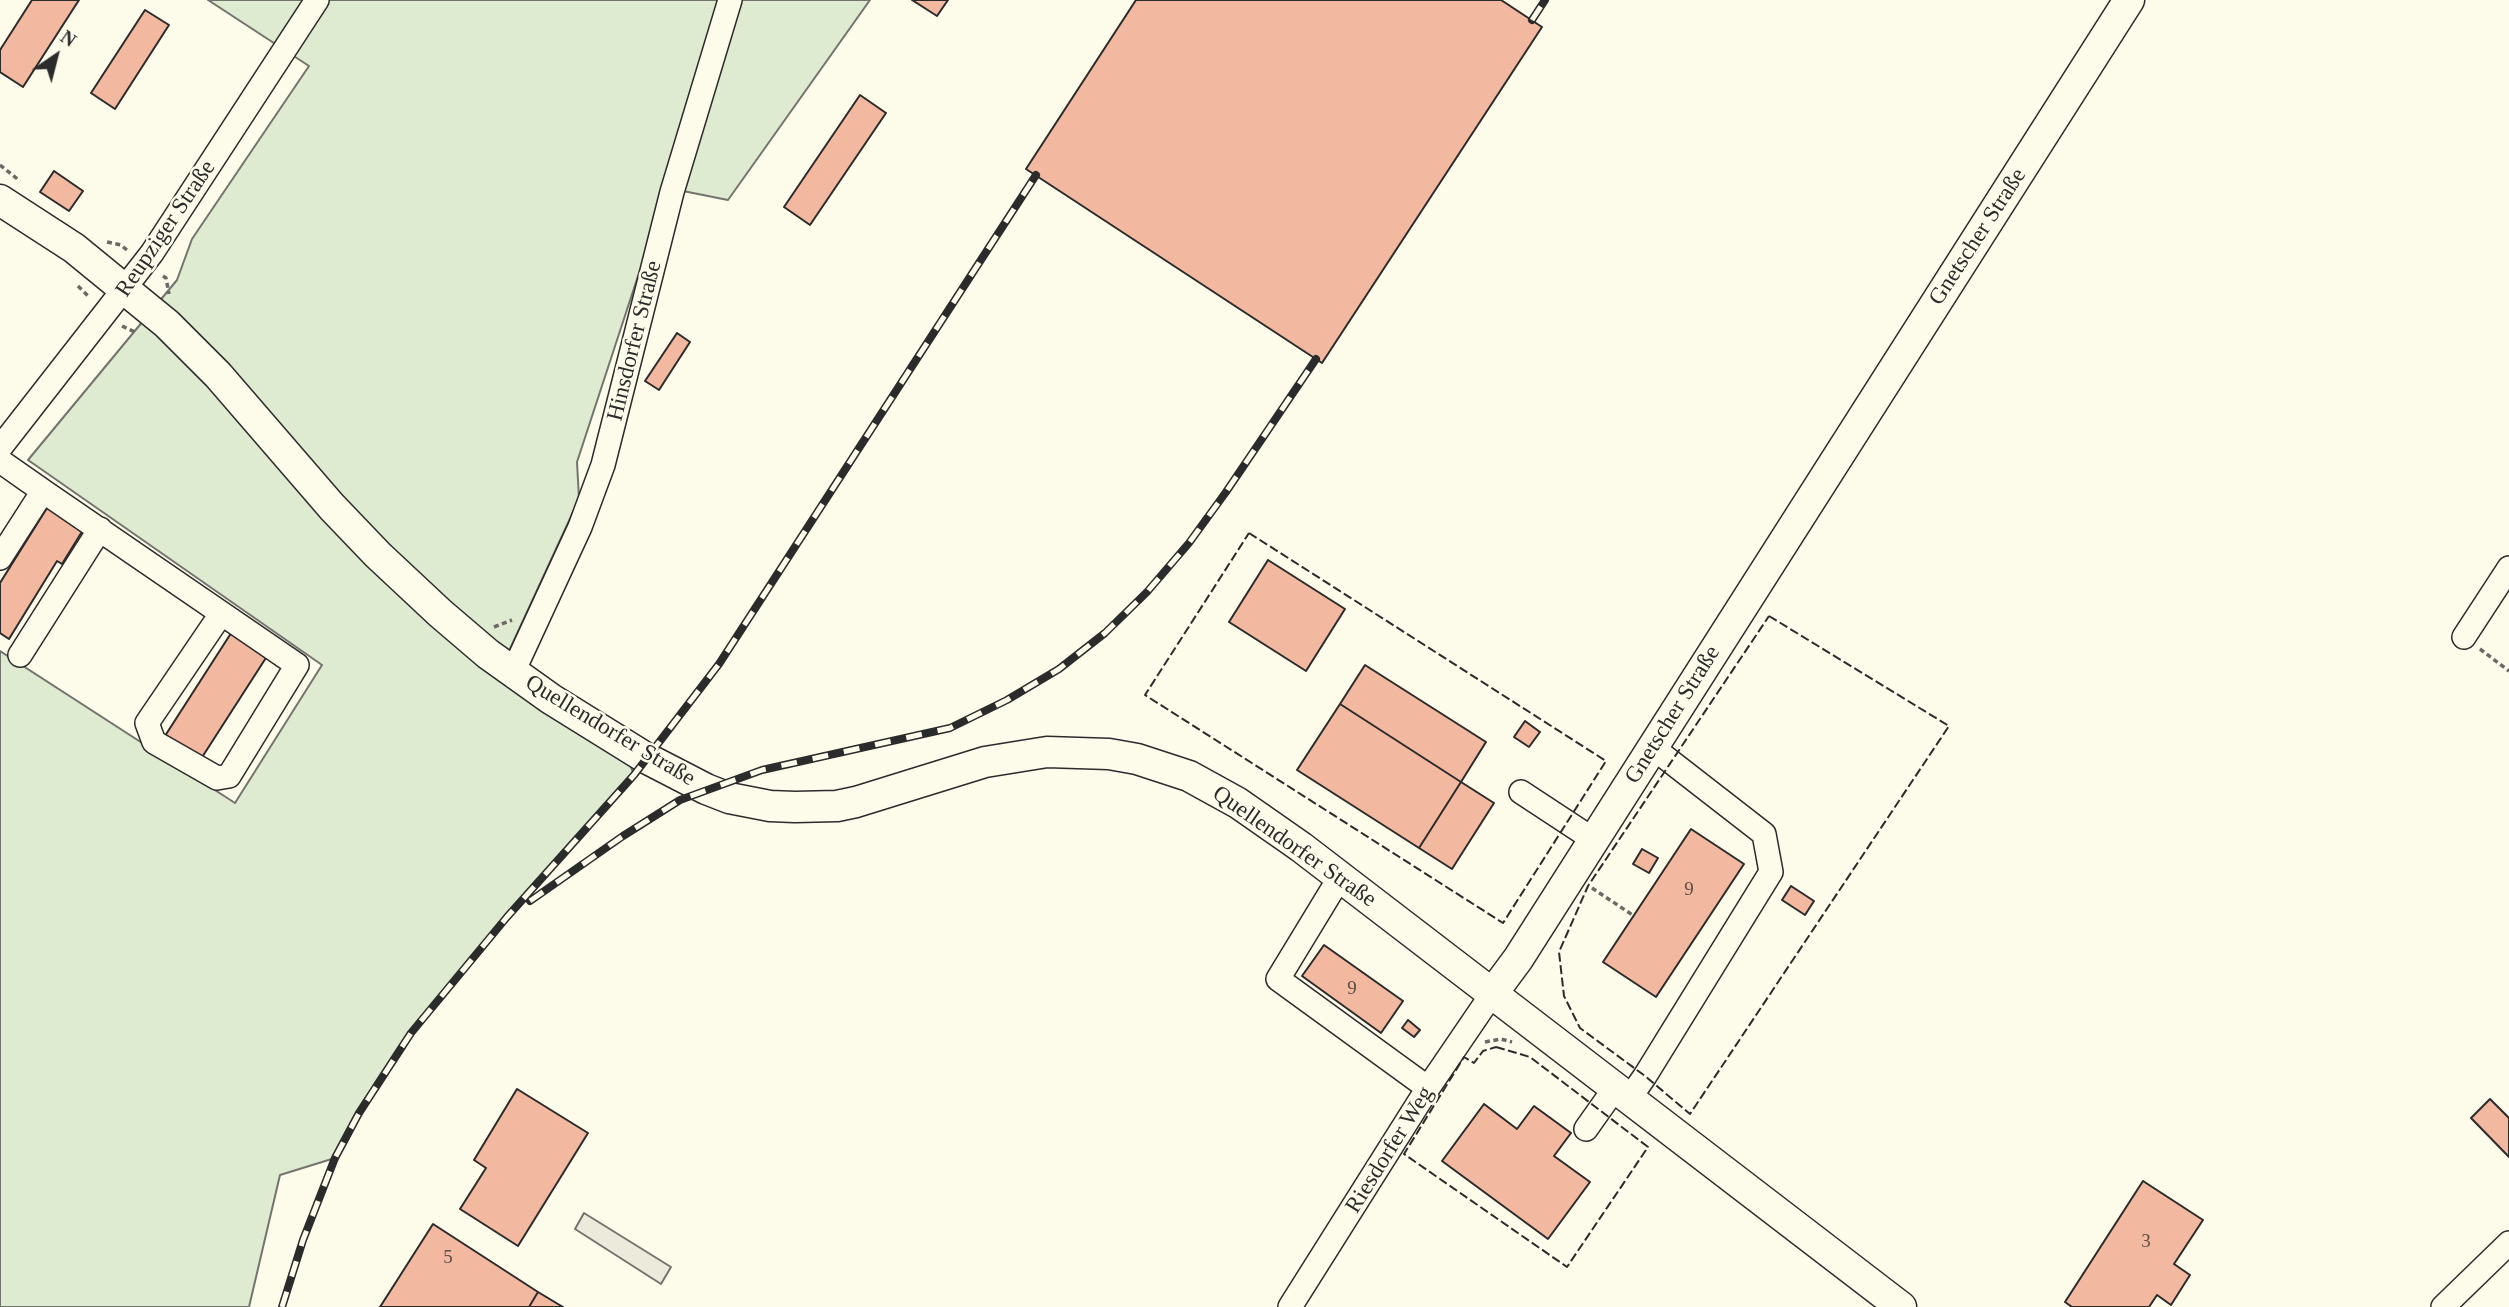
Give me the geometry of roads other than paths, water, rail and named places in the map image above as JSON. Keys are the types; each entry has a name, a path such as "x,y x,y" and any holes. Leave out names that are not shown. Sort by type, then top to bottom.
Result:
{"main road":[{"name":"Gnetscher Straße","path":"1492,994 1572,875 2129,0"},
{"name":"Quellendorfer Straße","path":"0,200 74,248 167,324 210,366 302,474 378,555 440,613 518,663 585,721 646,758 706,789 749,803 783,807 838,806 1016,755 1047,752 1110,754 1163,766 1214,789 1259,817 1492,994"},
{"path":"1492,994 1901,1307"}],"street":[{"name":"Reupziger Straße","path":"0,448 152,253 317,0"},
{"name":"Hinsdorfer Straße","path":"518,663 580,527 603,465 672,192 730,0"},
{"path":"0,461 297,664 229,776 217,778 154,742 147,723 221,614"},
{"path":"0,558 43,491"},
{"path":"20,655 100,529"},
{"path":"2464,637 2509,568"},
{"path":"1586,1129 1645,1076 1771,872 1764,834 1653,747"},
{"path":"1521,792 1594,840"},
{"path":"1340,877 1278,979 1428,1088"},
{"name":"Riesdorfer Weg","path":"1290,1307 1428,1088 1492,994"},
{"path":"2442,1307 2509,1243"}],"railway":[{"path":"1532,20 1545,0"},
{"path":"282,1307 303,1240 335,1158 359,1113 411,1033 507,917 634,775 719,664 1036,175"},
{"path":"530,901 680,800 762,770 950,728 1007,700 1059,669 1105,633 1147,592 1189,543 1316,359"}]}
